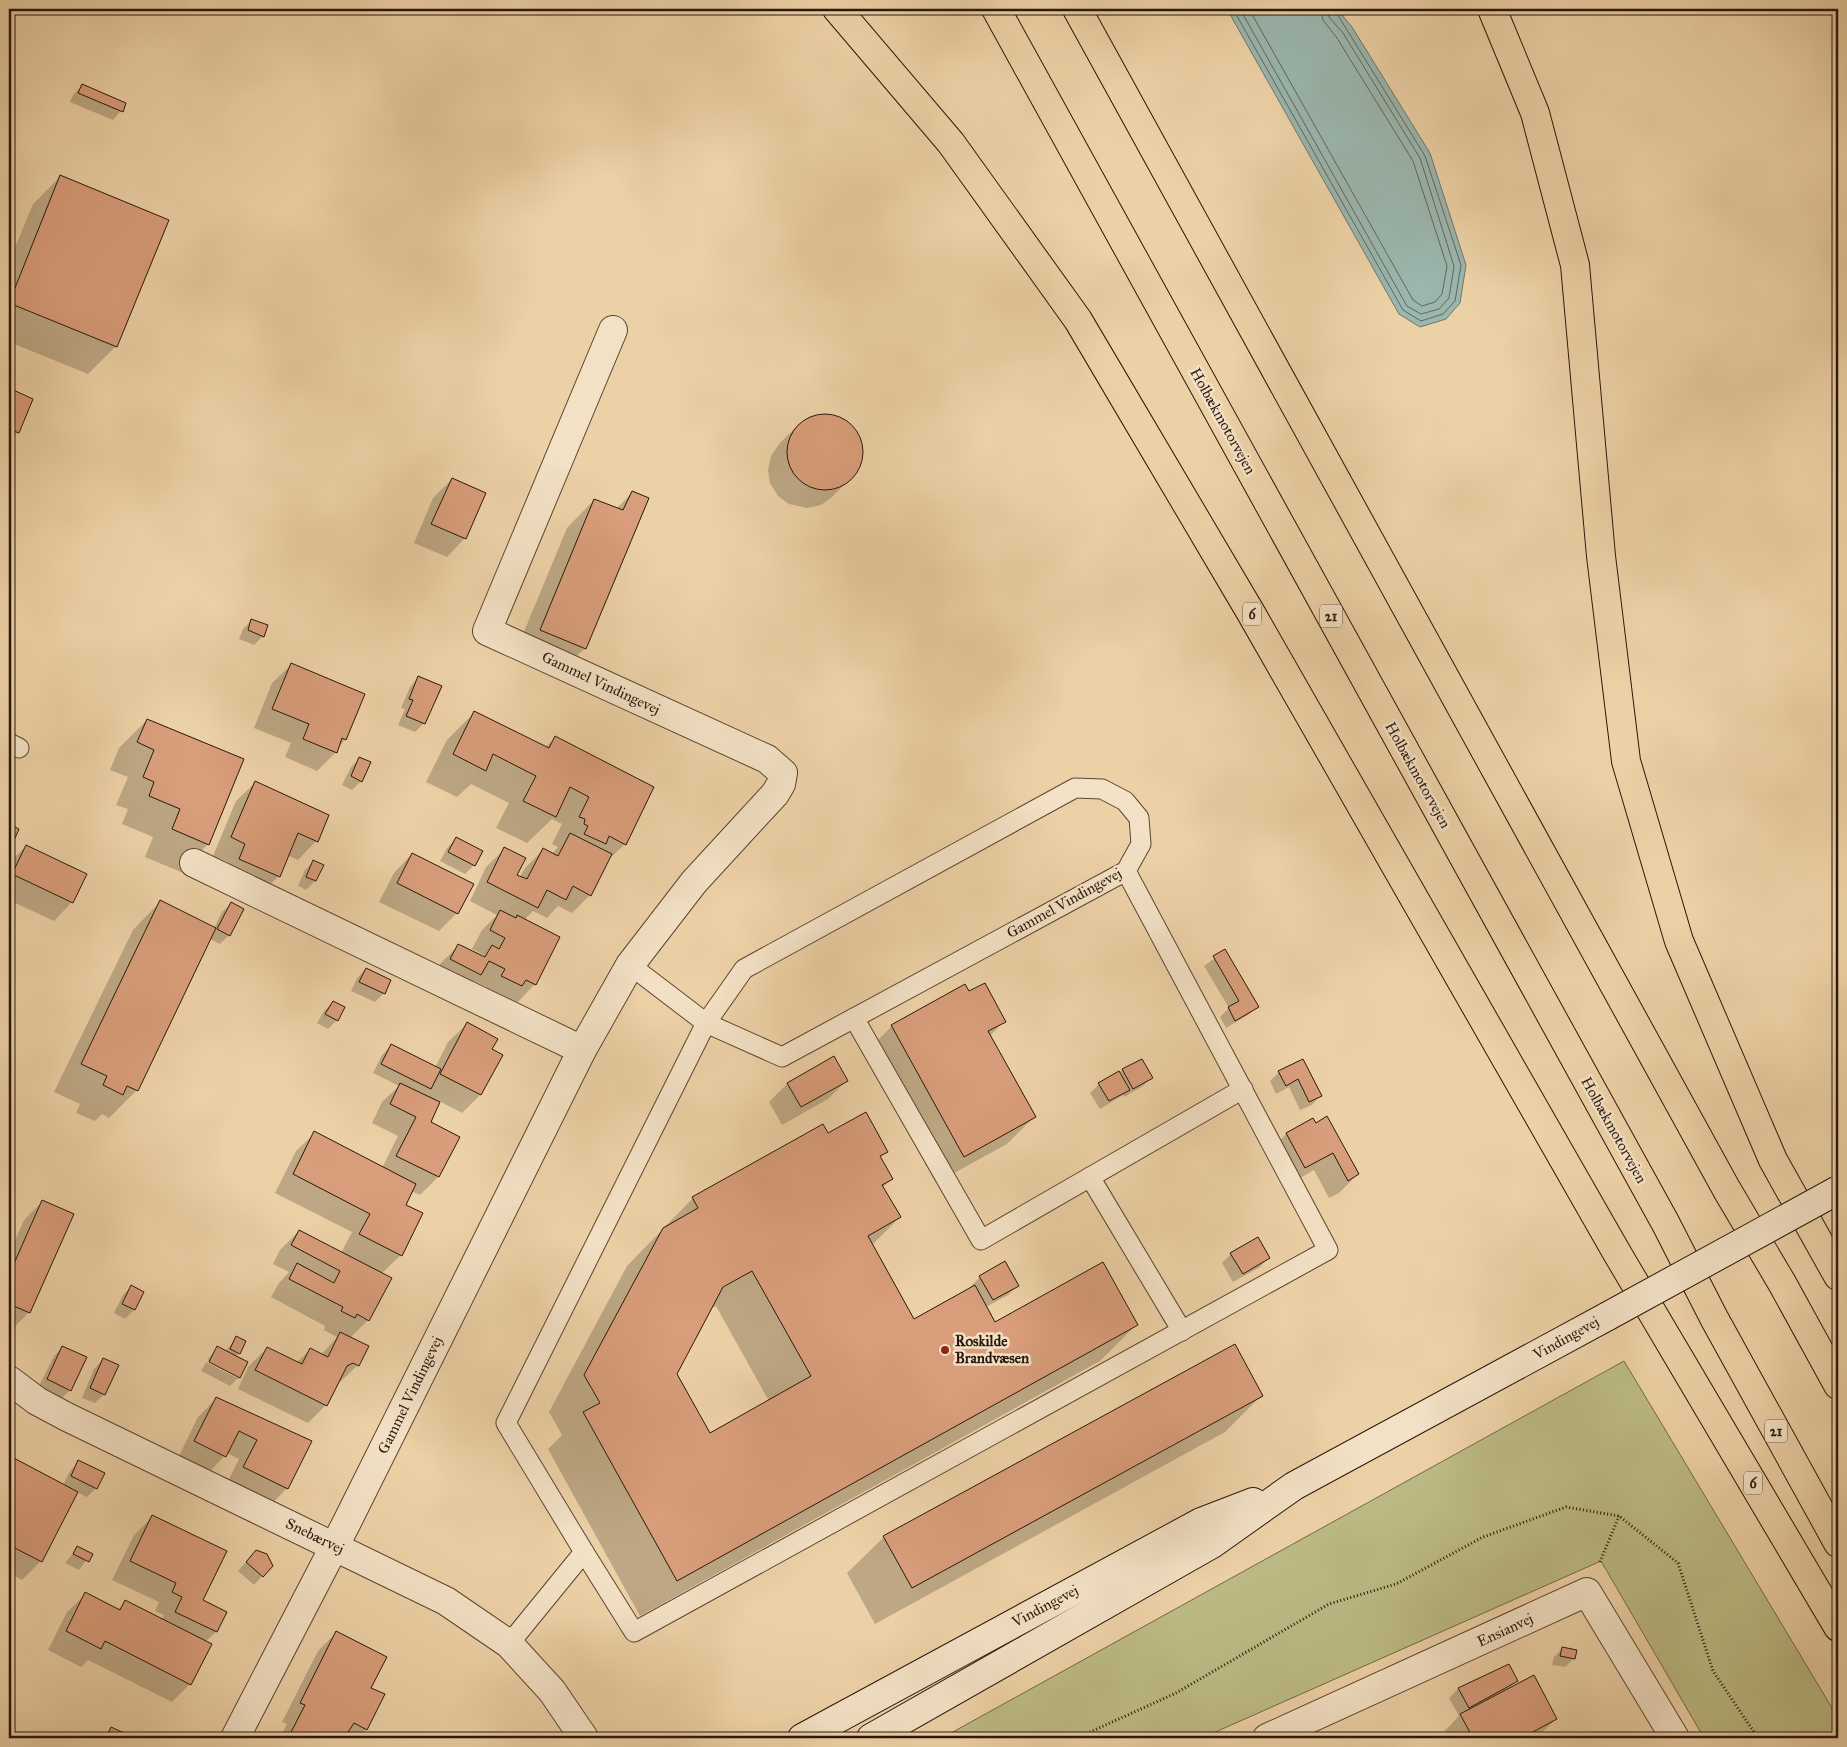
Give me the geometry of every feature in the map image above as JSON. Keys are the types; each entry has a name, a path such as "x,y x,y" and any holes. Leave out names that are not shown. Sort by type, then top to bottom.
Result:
{"highway":[{"name":"6","path":"837,9 951,143 1078,320 1251,613 1617,1253 1838,1627"},
{"name":"Holbækmotorvejen","path":"996,9 1666,1224 1714,1318 1838,1543"},
{"path":"1077,9 1727,1190 1782,1283 1838,1385"},
{"path":"1492,9 1535,113 1575,265 1601,556 1626,761 1679,941 1773,1160 1838,1276"}],"street":[{"name":"Gammel Vindingevej","path":"235,1738 334,1546 582,1050 630,965 694,882 775,794 781,784 783,773 767,758 487,631 613,330"},
{"path":"194,863 582,1050"},
{"name":"Vindingevej","path":"871,1738 1212,1544 1294,1486 1838,1190"},
{"name":"Snebærvej","path":"9,1380 37,1401 64,1416 446,1601 509,1644 552,1691 584,1738"},
{"name":"Vindingevej","path":"802,1738 1201,1522 1294,1486"},
{"path":"1587,1592 1675,1738"},
{"name":"Ensianvej","path":"1267,1738 1587,1592"}],"lane":[{"name":"Gammel Vindingevej","path":"630,965 706,1023 782,1057 1126,871 1141,844 1139,818 1125,801 1102,789 1075,788 744,969 706,1023"},
{"path":"706,1023 506,1422 634,1632 1328,1250 1126,871"},
{"path":"854,1018 981,1240 1243,1089"},
{"path":"1090,1177 1182,1331"},
{"path":"509,1644 584,1552"}],"path":[{"path":"1077,1738 1176,1693 1329,1604 1396,1584 1483,1537 1566,1507 1619,1516 1678,1564 1713,1671 1758,1738"},
{"path":"1587,1592 1619,1516"}],"shaded area":[{"path":"1624,1361 1838,1718 1838,1738 1704,1738 1601,1561 1202,1738 942,1738"}],"water":[{"path":"1227,9 1337,9 1352,27 1430,153 1466,265 1460,303 1446,319 1420,327 1399,314"}],"building":[{"path":"82,84 126,103 123,112 78,93"},
{"path":"60,175 169,220 117,347 9,303"},
{"path":"9,388 33,399 19,433 9,429"},
{"path":"825,414 840,417 852,425 860,437 863,452 860,467 852,479 840,487 825,490 810,487 798,479 790,467 787,452 790,437 798,425 810,417"},
{"path":"452,478 486,493 466,539 431,524"},
{"path":"632,491 649,498 586,649 540,630 594,499 623,510"},
{"path":"251,619 268,625 264,637 248,630"},
{"path":"291,663 365,694 346,740 342,738 337,753 303,739 309,724 272,709"},
{"path":"418,676 442,686 425,724 406,716 413,700 409,699"},
{"path":"474,711 549,748 555,736 654,787 626,845 609,836 606,844 584,834 588,826 584,824 585,819 579,817 589,797 570,787 556,817 523,801 536,776 493,754 486,771 453,754"},
{"path":"147,719 244,759 209,845 172,829 180,809 149,796 154,782 143,777 154,750 137,742"},
{"path":"359,757 371,762 362,782 351,776"},
{"path":"255,781 329,815 318,842 298,833 280,877 239,859 245,844 231,837"},
{"path":"9,824 19,829 9,852"},
{"path":"570,833 612,854 591,896 573,886 566,900 547,890 538,908 487,882 504,847 526,858 517,875 527,879 543,848 558,856"},
{"path":"456,837 483,851 475,866 448,852"},
{"path":"26,845 87,874 73,903 12,874"},
{"path":"412,853 474,884 458,914 397,883"},
{"path":"313,860 324,865 316,881 306,877"},
{"path":"160,900 216,928 138,1091 127,1086 123,1095 103,1085 107,1076 81,1064"},
{"path":"231,902 244,909 230,936 217,929"},
{"path":"500,910 516,918 517,915 560,937 536,985 526,980 522,986 501,976 505,969 489,961 481,975 450,959 458,944 485,957 492,945 499,949 505,938 490,930"},
{"path":"1225,949 1259,1007 1235,1021 1228,1007 1239,1001 1213,956"},
{"path":"366,968 391,980 385,994 359,982"},
{"path":"985,983 1006,1022 988,1031 1036,1117 964,1157 891,1025 965,984 969,991"},
{"path":"333,1001 345,1007 338,1021 325,1014"},
{"path":"467,1022 498,1039 492,1049 503,1055 481,1095 440,1074"},
{"path":"391,1044 441,1069 431,1089 381,1064"},
{"path":"834,1056 848,1081 801,1107 787,1083"},
{"path":"1142,1059 1153,1078 1133,1089 1122,1069"},
{"path":"1303,1059 1322,1096 1309,1102 1298,1079 1286,1086 1278,1071"},
{"path":"1119,1071 1130,1090 1109,1101 1098,1083"},
{"path":"400,1083 440,1102 431,1122 460,1137 439,1177 396,1156 416,1117 390,1104"},
{"name":"Roskilde Brandvæsen","path":"866,1112 888,1152 880,1156 893,1179 882,1185 901,1217 868,1236 914,1319 975,1285 995,1322 1103,1262 1138,1325 677,1581 583,1412 600,1403 584,1375 663,1228 698,1208 692,1197 823,1124 828,1133","holes":["752,1271 811,1376 710,1433 677,1374 723,1287"]},
{"path":"1327,1116 1359,1174 1348,1181 1333,1153 1305,1168 1286,1133 1313,1118 1316,1123"},
{"path":"314,1131 416,1184 406,1205 423,1213 402,1256 359,1234 370,1214 293,1174"},
{"path":"42,1200 74,1214 30,1313 9,1304 9,1275"},
{"path":"299,1230 392,1278 369,1321 357,1314 355,1318 341,1311 343,1307 289,1279 297,1263 334,1283 340,1271 291,1245"},
{"path":"1258,1237 1270,1258 1243,1274 1230,1253"},
{"path":"1005,1261 1019,1286 993,1300 979,1276"},
{"path":"131,1285 144,1292 135,1310 122,1304"},
{"path":"340,1332 369,1346 359,1366 353,1363 347,1366 327,1406 255,1370 267,1347 302,1364 310,1348 328,1357"},
{"path":"236,1336 246,1341 240,1354 230,1349"},
{"path":"1235,1344 1263,1396 912,1588 883,1536"},
{"path":"62,1346 87,1357 71,1391 47,1379"},
{"path":"217,1346 248,1362 240,1378 209,1362"},
{"path":"103,1358 119,1365 105,1395 90,1388"},
{"path":"216,1397 312,1441 288,1489 243,1467 257,1440 239,1431 226,1457 194,1441"},
{"path":"12,1457 78,1492 42,1562 9,1545 9,1524 15,1511 9,1508 9,1463"},
{"path":"78,1460 105,1473 97,1489 71,1476"},
{"path":"152,1515 227,1551 203,1600 227,1612 217,1632 175,1612 182,1597 172,1592 176,1583 130,1561"},
{"path":"77,1546 93,1554 89,1562 73,1554"},
{"path":"256,1550 267,1554 273,1566 263,1577 246,1562"},
{"path":"85,1592 120,1610 125,1600 212,1644 191,1685 105,1641 101,1649 66,1631"},
{"path":"336,1631 387,1657 371,1688 385,1694 367,1730 354,1723 344,1738 293,1738 289,1736 305,1705 300,1703"},
{"path":"1562,1647 1577,1650 1575,1659 1560,1656"},
{"path":"1509,1664 1518,1681 1469,1708 1458,1688"},
{"path":"1534,1675 1557,1719 1529,1734 1531,1738 1473,1738 1460,1714"},
{"path":"111,1727 135,1738 106,1738"}],"place":[{"name":"Roskilde Brandvæsen","path":"945,1350"}]}
